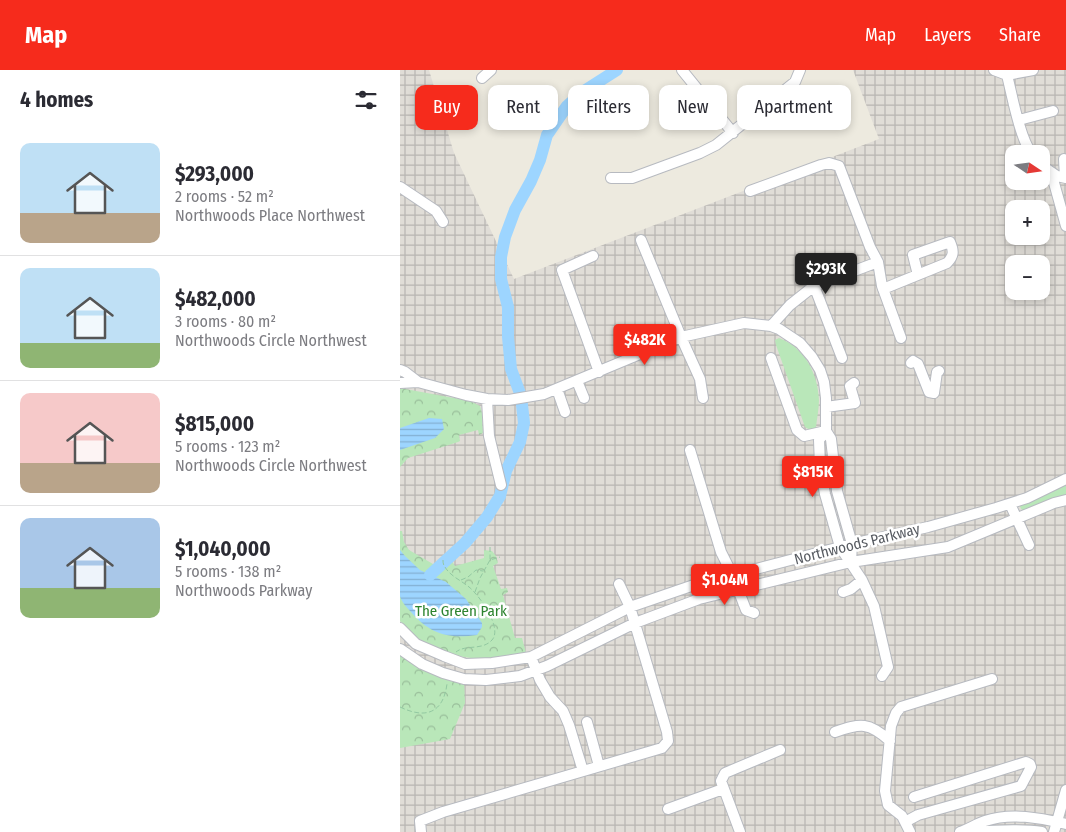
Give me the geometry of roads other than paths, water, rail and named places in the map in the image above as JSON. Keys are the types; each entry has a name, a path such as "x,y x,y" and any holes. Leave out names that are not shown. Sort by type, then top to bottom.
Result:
{"street":[{"path":"482,78 491,70"},
{"path":"682,70 733,133"},
{"path":"611,178 632,178 700,153 716,145 795,82 800,70"},
{"path":"994,70 1007,75 1033,70"},
{"path":"1007,75 1027,145"},
{"path":"1019,120 1053,111"},
{"path":"1051,172 1066,178 1064,159"},
{"path":"750,191 821,165 829,163 839,166 870,247 878,262 884,289 901,338"},
{"path":"1051,172 1066,226"},
{"path":"400,187 436,211 442,222"},
{"path":"641,240 700,379 703,398"},
{"path":"593,256 562,270 599,372"},
{"path":"771,326 790,305 814,286 878,262"},
{"path":"806,265 842,358"},
{"path":"884,289 918,275"},
{"path":"400,383 418,382 487,400 508,400 544,394 681,337 744,323 771,326 779,329 800,343 812,357 820,370 824,382 826,431 831,439 837,491 852,544 851,562"},
{"path":"771,358 797,430 804,436 826,431"},
{"path":"911,362 914,361 918,364 929,392 934,393 937,372 939,371"},
{"path":"400,370 418,382"},
{"path":"577,381 584,398"},
{"path":"826,407 854,403 850,386 854,383"},
{"path":"557,389 565,412"},
{"path":"487,400 489,436 501,484"},
{"path":"826,431 819,440 820,466 825,494 840,547 862,580 874,606 888,667 882,676"},
{"path":"690,450 721,552 733,576 746,610 754,613"},
{"name":"Northwoods Parkway","path":"400,628 416,644 451,656 465,664 531,657 630,607 694,585 852,544 928,527 1010,504 1066,479"},
{"name":"Northwoods Parkway","path":"400,649 445,678 486,680 520,676 536,671 635,623 699,599 851,562 948,547 1054,503 1066,500"},
{"path":"1010,504 1029,545"},
{"path":"843,592 862,580"},
{"path":"421,832 419,827 420,821 443,812 662,748 668,741 630,607 618,584"},
{"path":"445,678 451,656"},
{"path":"531,657 550,697 563,711 583,771"},
{"path":"910,832 902,816 888,804 885,791 891,726 896,713 901,706 992,679"},
{"path":"587,722 599,766"},
{"path":"835,732 849,727 870,726 890,741"},
{"path":"740,832 721,781 725,773 780,750"},
{"path":"905,822 917,812 1021,786 1031,767 1026,762 914,797"},
{"path":"668,809 723,789"},
{"path":"962,831 986,820 1012,816 1036,817 1059,826 1066,790"},
{"path":"962,831 986,832 1012,829 1042,832"}],"water":[{"path":"429,418 442,419 444,429 435,438 400,450 400,428"},
{"path":"400,550 420,570 446,582 466,599 482,623 482,627 477,635 457,636 440,633 425,625 408,609 400,596"}],"waterway":[{"path":"430,575 465,543 487,517 500,496 506,471 520,442 524,423 521,396 511,369 508,307 501,279 501,257 505,237 515,210 540,160 547,135 567,106 584,91 617,70"}],"park label":[{"name":"The Green Park","path":"461,611"}]}
